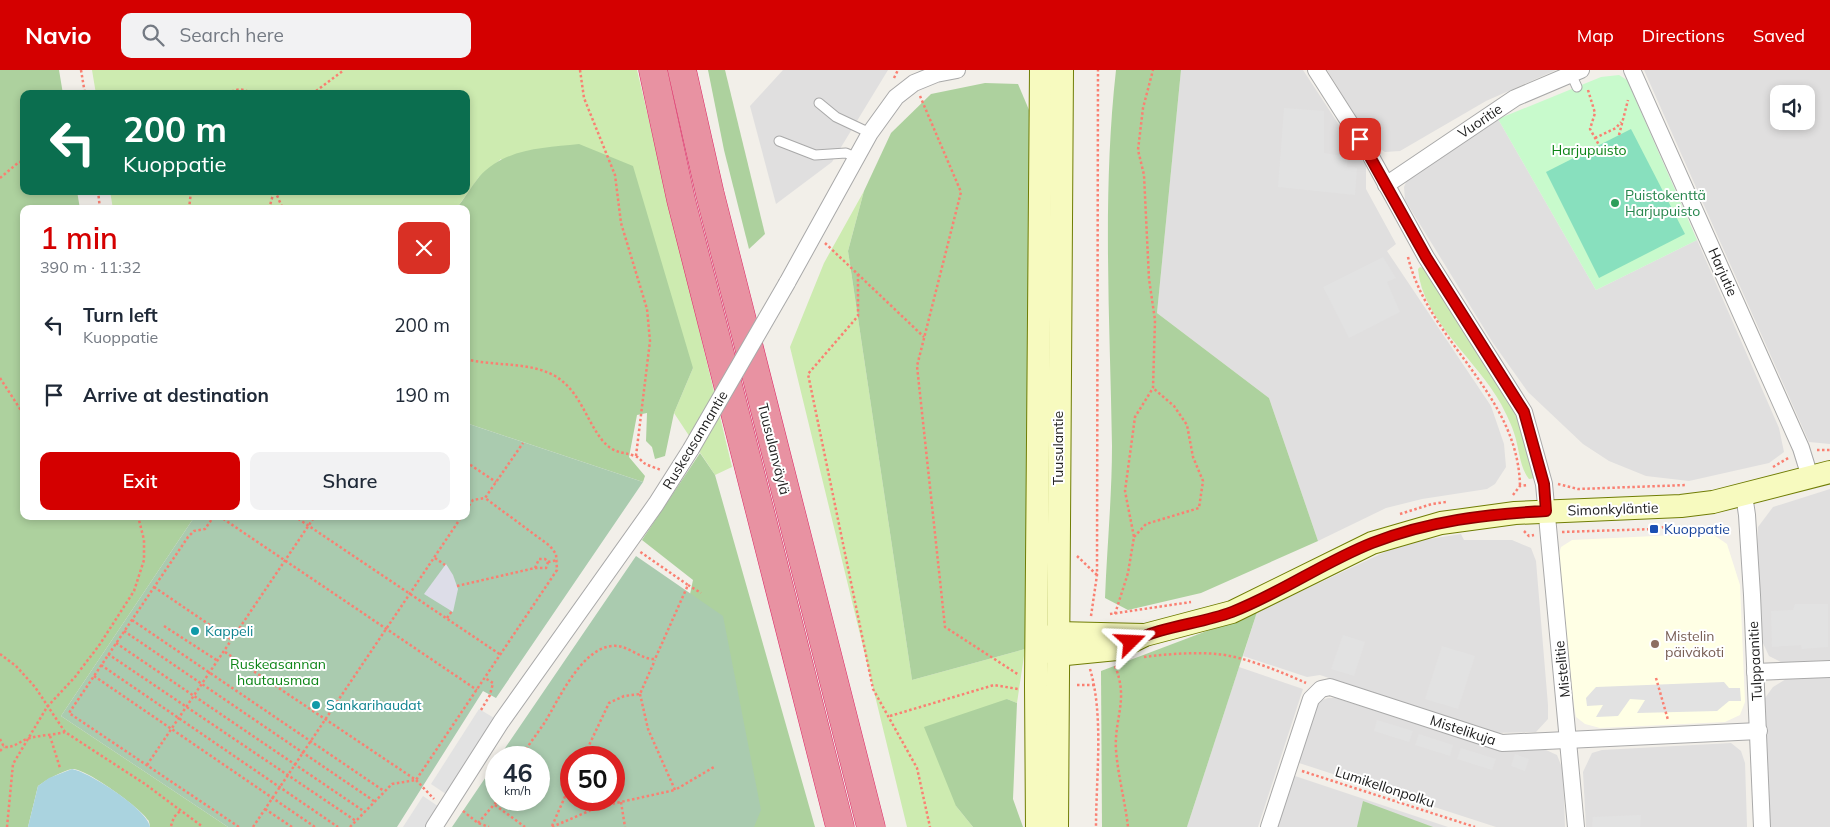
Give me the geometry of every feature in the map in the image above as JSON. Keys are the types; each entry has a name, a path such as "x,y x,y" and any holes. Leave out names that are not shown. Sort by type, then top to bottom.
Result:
{"highway":[{"path":"653,70 688,228 840,827"},
{"name":"Tuusulanväylä","path":"682,70 710,194 871,827"}],"main road":[{"name":"Tuusulantie","path":"1037,827 1036,644 1041,70"},
{"name":"Tuusulantie","path":"1057,827 1062,70"},
{"name":"Simonkyläntie","path":"1057,644 1117,649 1145,635 1232,612 1332,561 1372,543 1406,532 1473,517 1546,511 1681,506 1744,495 1820,474"},
{"name":"Simonkyläntie","path":"1057,644 1087,632 1145,635"},
{"path":"1036,644 1057,644"}],"street":[{"name":"Ruskeasannantie","path":"434,827 501,722 674,477 787,283 870,133 896,97 914,83 936,74 957,70"},
{"path":"1316,70 1369,153 1426,257 1524,412 1544,484 1546,511"},
{"name":"Harjutie","path":"1634,73 1801,448 1820,474"},
{"name":"Vuoritie","path":"1386,185 1514,98 1576,77"},
{"name":"Tulppaanitie","path":"1744,495 1747,515 1759,731 1762,827"},
{"name":"Mistelitie","path":"1546,511 1576,827"},
{"path":"1755,672 1830,669"},
{"name":"Mistelikuja","path":"1321,689 1330,687 1502,743 1569,742 1759,731"},
{"path":"1269,827 1311,699 1321,689"}],"lane":[{"path":"819,103 836,117 870,133"},
{"path":"779,141 815,155 846,153 857,158"}],"path":[{"path":"81,70 84,90"},
{"path":"317,90 344,70"},
{"path":"580,70 584,98 615,175 621,223 647,309 650,341 636,456"},
{"path":"1087,632 1087,621 1093,614 1097,575 1098,70"},
{"path":"1115,614 1128,573 1134,537 1126,491 1135,417 1153,388 1155,320 1149,279 1144,175 1138,150 1143,108 1152,70"},
{"path":"1619,135 1634,73"},
{"path":"1576,77 1591,96 1595,113 1590,129 1599,145"},
{"path":"914,83 961,192 917,366 945,627 1036,686"},
{"path":"1595,138 1616,128 1623,121"},
{"path":"0,178 20,162"},
{"path":"815,233 924,337"},
{"path":"1404,249 1424,300 1497,405 1507,426 1517,456 1520,486"},
{"path":"858,274 858,316 808,374 873,690 890,716 917,768 930,827"},
{"path":"470,360 488,364 528,367 554,376 575,394 596,431 610,448 618,453 636,456 644,463 674,477"},
{"path":"0,378 20,409"},
{"path":"1134,537 1146,524 1199,508 1203,481 1193,458 1187,425 1174,406 1153,388"},
{"path":"485,498 523,443"},
{"path":"470,465 496,482"},
{"path":"350,827 392,784 416,780 554,576 558,567 555,550 540,537 485,498 473,500 470,504"},
{"path":"7,827 13,764 47,707 76,677 134,591 144,560 144,540 139,520"},
{"path":"211,520 205,529 194,531 188,537 69,713 239,827"},
{"path":"225,520 477,690"},
{"path":"300,520 501,655"},
{"path":"147,765 312,520"},
{"path":"254,827 459,520"},
{"path":"1522,530 1529,536 1548,534"},
{"path":"628,544 701,592"},
{"path":"1075,549 1077,556 1097,575"},
{"path":"435,558 445,565"},
{"path":"535,568 539,559 545,559 548,562 558,560"},
{"path":"457,586 535,568 545,568 548,562"},
{"path":"675,790 648,729 640,694 688,585"},
{"path":"154,587 232,640"},
{"path":"447,618 452,611"},
{"path":"132,620 384,791"},
{"path":"164,626 218,661"},
{"path":"124,631 374,801"},
{"path":"116,643 365,812"},
{"path":"528,746 562,690 592,655 604,648 618,646 646,658 655,659"},
{"path":"225,652 416,780 435,800 446,808 456,814 462,811 478,823 489,827"},
{"path":"1142,657 1170,653 1219,654 1272,669 1321,689"},
{"path":"0,654 16,666 35,687 65,732 124,770 203,827"},
{"path":"108,654 356,821"},
{"path":"1120,661 1114,662 1122,682 1116,748 1128,827"},
{"path":"101,665 338,827"},
{"path":"1096,827 1097,708 1095,685 1090,667 1098,665"},
{"path":"94,676 315,827"},
{"path":"482,710 490,695 493,683 485,678"},
{"path":"1656,678 1673,736"},
{"path":"890,716 994,685 1023,689 1036,686"},
{"path":"589,746 609,703 624,696 640,694"},
{"path":"0,751 4,747 16,746 27,738 50,736 65,732"},
{"path":"50,736 60,768"},
{"path":"0,739 4,747"},
{"path":"625,801 675,790 714,767"},
{"name":"Lumikellonpolku","path":"1289,767 1475,827"},
{"path":"552,827 560,808"},
{"path":"266,809 292,827"},
{"path":"171,826 174,817 181,810"},
{"path":"478,823 489,811"},
{"path":"503,811 525,827"},
{"path":"552,827 586,811"},
{"path":"622,811 625,827"}],"shaded area":[{"path":"783,70 888,70 832,162 776,204 750,106"},
{"path":"1181,70 1303,70 1366,166 1366,189 1396,244 1387,251 1491,406 1504,444 1506,467 1495,484 1487,489 1422,499 1386,508 1318,541 1269,398 1157,313"},
{"path":"1327,70 1556,70 1486,101 1400,151 1385,152 1373,144"},
{"path":"1644,70 1830,70 1830,444 1809,442"},
{"path":"1284,108 1324,111 1324,153 1348,157 1347,167 1357,168 1355,195 1278,187"},
{"path":"1498,119 1596,290 1697,240 1779,428 1784,452 1769,463 1689,481 1646,476 1609,461 1583,444 1528,392 1493,343 1405,200 1404,187 1409,175"},
{"path":"1383,257 1396,278 1387,282 1400,312 1349,338 1323,287"},
{"path":"1830,489 1830,660 1783,663 1769,656 1763,643 1757,547 1758,527 1773,507"},
{"path":"1461,534 1464,540 1512,540 1531,548 1536,561 1548,719 1536,732 1495,733 1320,675 1307,677 1243,656 1257,612 1404,543"},
{"name":"Mistelin päiväkoti","path":"1714,535 1727,544 1740,585 1745,702 1740,715 1725,722 1600,728 1585,724 1576,717 1574,705 1558,557 1561,547 1572,540"},
{"path":"446,564 453,575 458,589 453,612 424,594"},
{"path":"1795,604 1828,604 1828,647 1802,649 1801,645 1772,647 1771,611 1793,610"},
{"path":"1343,635 1365,642 1354,676 1331,669"},
{"path":"1442,646 1475,656 1458,709 1425,699"},
{"path":"1239,667 1303,689 1258,827 1187,827"},
{"path":"1830,677 1830,827 1767,827 1762,709 1765,698 1773,687 1786,679"},
{"path":"1724,682 1729,688 1740,688 1741,701 1729,701 1717,711 1637,713 1645,700 1630,699 1618,716 1596,717 1603,705 1587,706 1586,698 1596,687"},
{"path":"1335,698 1503,750 1546,750 1557,755 1563,770 1565,827 1496,827 1296,762 1313,712 1319,701"},
{"path":"479,709 501,722 452,798 431,784"},
{"path":"1377,720 1413,731 1409,742 1374,731"},
{"path":"1419,734 1453,745 1450,756 1415,745"},
{"path":"1731,743 1741,751 1745,763 1747,827 1586,827 1583,772 1592,753 1602,750"},
{"path":"1461,748 1496,759 1492,770 1457,759"},
{"path":"1515,754 1529,759 1525,771 1511,766"},
{"path":"1292,775 1448,827 1274,827"},
{"path":"423,796 445,811 434,827 403,827"},
{"path":"1641,815 1640,827 1592,827 1593,817"}],"green space":[{"path":"0,70 59,70 62,90 20,90 20,195 78,195 79,205 20,205 20,520 192,520 61,716 228,827 150,827 148,820 143,814 124,798 88,774 72,769 54,776 38,786 28,827 0,827"},
{"path":"92,70 637,70 732,467 715,475 674,413 693,368 501,159 479,177 470,190 470,90 95,90"},
{"path":"708,70 725,70 765,234 749,249 724,150"},
{"path":"1116,70 1181,70 1157,313 1269,398 1318,541 1201,593 1128,610 1105,598 1112,446 1108,211 1109,164"},
{"name":"Harjupuisto","path":"1619,75 1627,80 1697,240 1596,290 1498,119 1601,77"},
{"path":"985,83 1018,84 1032,117 1025,649 912,680 848,251 864,191 891,133 931,94"},
{"name":"Puistokenttä Harjupuisto","path":"1631,129 1685,234 1599,278 1546,172"},
{"path":"579,144 633,166 693,368 674,413 665,456 655,459 652,447 646,441 647,413 637,415 629,457 645,476 643,482 470,424 470,205 459,205 466,195 470,195 470,190 489,167 501,160 525,151"},
{"path":"864,191 848,251 912,680 1025,649 1017,703 1007,699 956,806 973,827 907,827 790,347 824,263"},
{"path":"111,195 466,195 459,205 112,205"},
{"path":"1420,267 1423,268 1513,409 1522,430 1535,478 1529,479 1526,475 1514,432 1501,404 1479,372 1452,340 1429,306 1422,288 1418,269"},
{"name":"Ruskeasannan hautausmaa","path":"470,424 643,482 496,698 483,691 397,827 228,827 61,716 192,520 470,520"},
{"path":"700,453 715,475 815,827 683,827 685,618 693,580 642,540"},
{"path":"636,556 723,616 761,810 754,827 452,827 485,778 485,811 550,811 550,746 506,746"},
{"path":"1257,612 1187,827 1102,827 1101,671"},
{"path":"1007,699 1017,703 1013,799 1023,827 973,827 956,806 924,727"},
{"path":"1363,801 1433,827 1357,827"}],"water":[{"path":"72,769 91,777 116,792 139,811 150,827 28,827 38,786 49,778"}],"place":[{"name":"Puistokenttä Harjupuisto","path":"1615,203"},
{"name":"Kuoppatie","path":"1654,529"},
{"name":"Kappeli","path":"195,631"},
{"name":"Mistelin päiväkoti","path":"1655,644"},
{"name":"Sankarihaudat","path":"316,705"}],"route":[{"path":"1131,642 1145,635 1174,629 1232,612 1332,561 1372,543 1406,532 1473,517 1546,511 1544,484 1524,412 1426,257 1360,139"}]}
